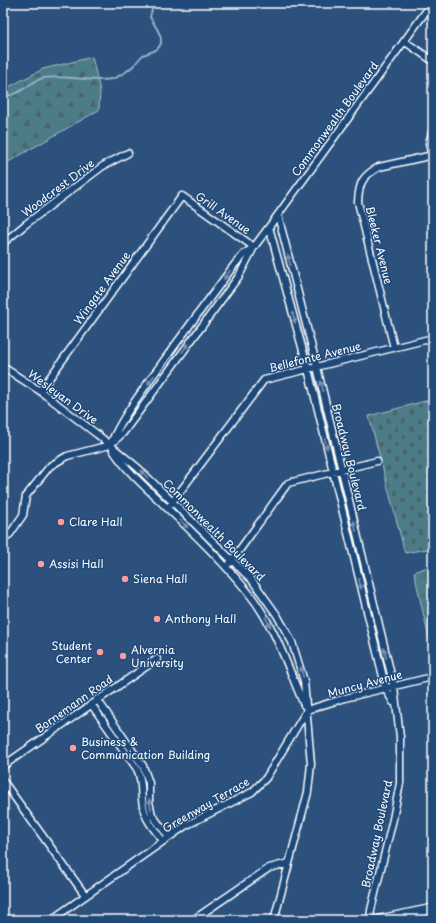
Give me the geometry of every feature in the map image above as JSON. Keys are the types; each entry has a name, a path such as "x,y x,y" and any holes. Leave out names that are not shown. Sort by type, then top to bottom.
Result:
{"street":[{"name":"Commonwealth Boulevard","path":"110,445 123,433 239,276 254,247 432,3"},
{"path":"404,41 433,61"},
{"path":"433,129 429,143 433,163"},
{"name":"Woodcrest Drive","path":"3,244 26,224 104,166 128,153"},
{"name":"Bleeker Avenue","path":"394,348 358,202 359,184 364,178 379,167 432,155"},
{"name":"Grill Avenue","path":"182,196 254,247"},
{"name":"Wingate Avenue","path":"40,391 182,196"},
{"name":"Broadway Boulevard","path":"278,215 317,367 394,687 401,758 399,789 370,910 370,920"},
{"name":"Broadway Boulevard","path":"269,227 308,369 386,689 395,705"},
{"name":"Commonwealth Boulevard","path":"110,445 118,426 180,339 235,264 244,254 254,247"},
{"name":"Bellefonte Avenue","path":"168,508 264,380 433,338"},
{"name":"Wesleyan Drive","path":"3,367 40,391 110,445"},
{"name":"Commonwealth Boulevard","path":"110,445 138,468 252,580 277,615 292,642 304,681 311,754 310,772 308,792 274,920"},
{"name":"Commonwealth Boulevard","path":"110,445 121,462 168,508 252,597 272,630 307,710"},
{"path":"3,538 10,534 23,515 26,496 50,466 67,456 110,445"},
{"path":"226,568 288,484 377,461"},
{"name":"Bornemann Road","path":"3,766 97,699 157,659"},
{"name":"Muncy Avenue","path":"307,710 428,678"},
{"path":"97,699 143,766 149,783 149,802 152,815 169,837"},
{"path":"91,704 141,776 142,799 146,818 163,841"},
{"name":"Greenway Terrace","path":"51,920 189,824 252,792 261,784 307,710"},
{"path":"3,781 85,895"},
{"path":"193,920 269,868 289,863"},
{"path":"380,920 433,909"}],"green space":[{"path":"92,57 100,90 99,110 3,165 3,90 43,69"},
{"path":"433,399 433,548 405,553 369,416"},
{"path":"433,565 433,657 414,572"}],"waterway":[{"path":"3,96 15,94 34,82 44,78 61,77 99,80 115,78 131,68 143,55 159,48 161,44 160,35 150,17 153,6 160,3"}],"place":[{"name":"Clare Hall","path":"61,522"},
{"name":"Assisi Hall","path":"41,564"},
{"name":"Siena Hall","path":"125,579"},
{"name":"Anthony Hall","path":"157,619"},
{"name":"Student Center","path":"100,652"},
{"name":"Alvernia University","path":"123,656"},
{"name":"Business & Communication Building","path":"73,748"}]}
